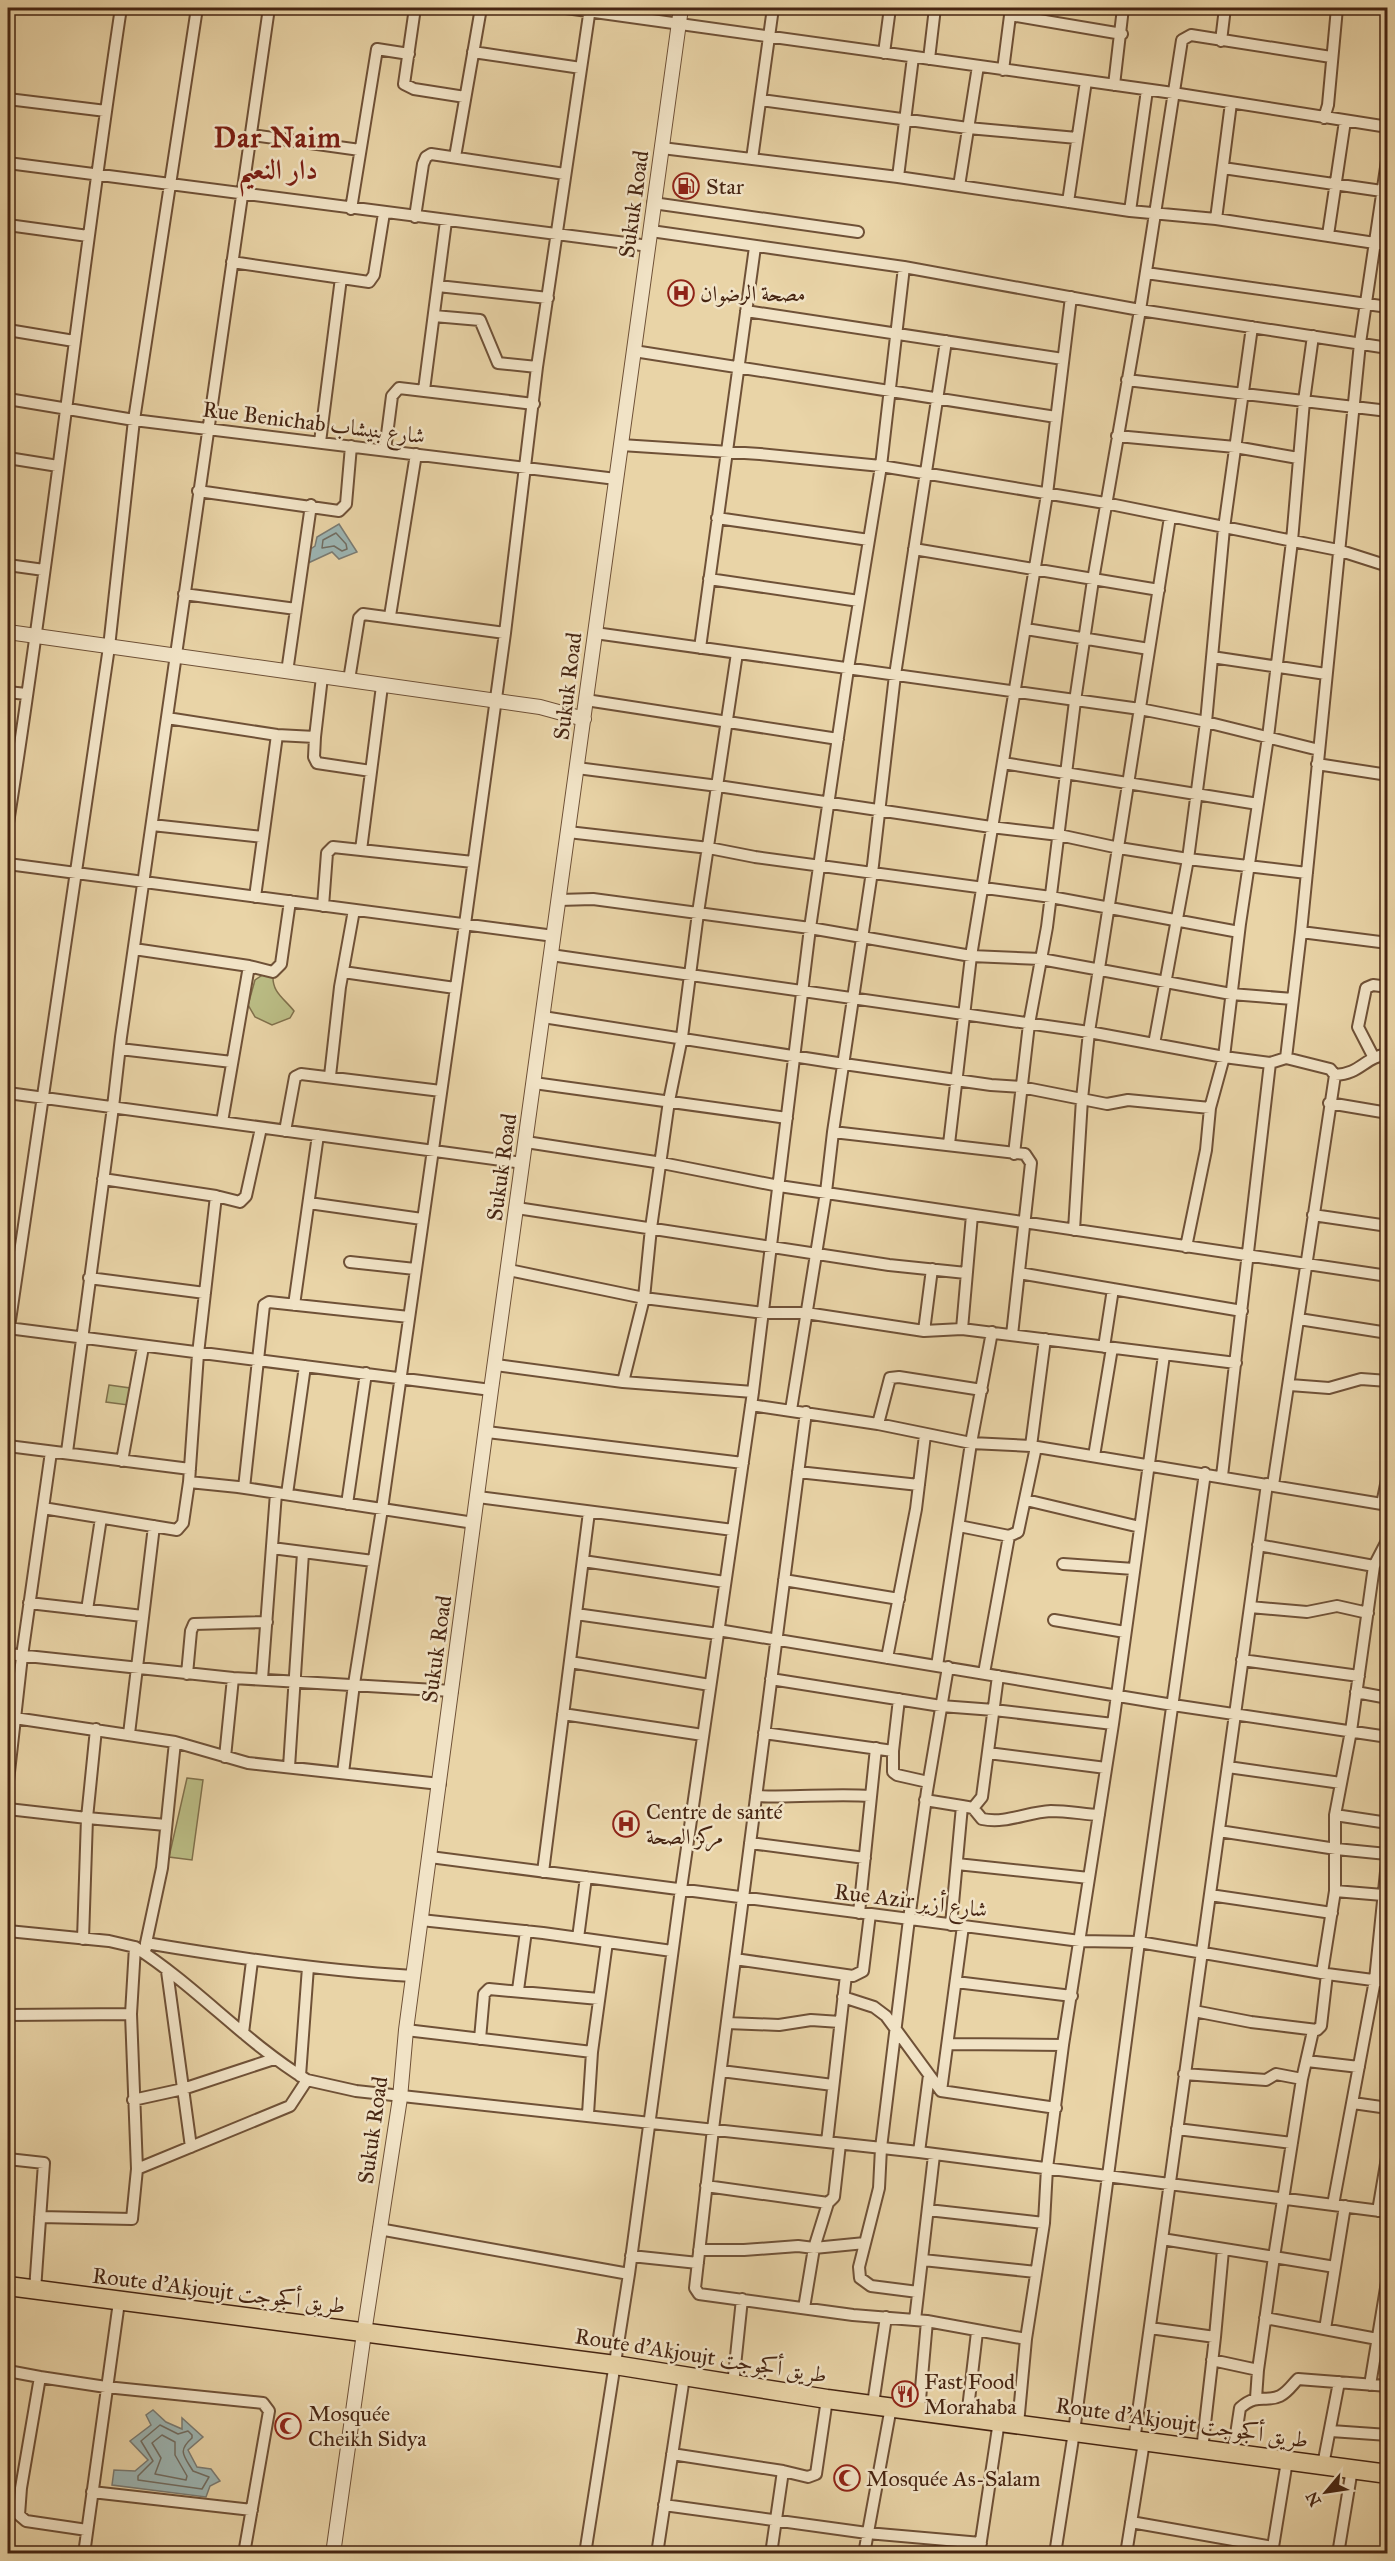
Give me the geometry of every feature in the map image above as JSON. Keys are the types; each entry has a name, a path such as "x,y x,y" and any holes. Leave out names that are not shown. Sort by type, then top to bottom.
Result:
{"highway":[{"name":"Route d'Akjoujt طريق أكجوجت","path":"8,2286 615,2365 827,2399 1388,2474"}],"street":[{"path":"8,14 9,8"},
{"path":"8,824 9,799 35,636 96,175 121,8"},
{"path":"8,1334 109,647 134,420 197,8"},
{"path":"67,1452 143,882 269,8"},
{"path":"415,8 404,84 408,88 465,97"},
{"path":"455,157 480,8"},
{"path":"566,8 590,9 679,25 1173,93 1388,127"},
{"name":"Sukuk Road","path":"333,2553 363,2333 400,2098 406,2030 491,1390 681,8"},
{"path":"752,159 773,8"},
{"path":"885,53 890,8"},
{"path":"929,59 935,8"},
{"path":"1114,85 1122,34 1123,8"},
{"path":"1221,41 1225,8"},
{"path":"1324,118 1328,105 1337,8"},
{"path":"343,1773 465,924 505,633 537,368 590,9"},
{"path":"1003,70 1011,11 1122,34"},
{"path":"1014,1154 1029,1024 1051,897 1084,638 1105,503 1140,310 1182,40 1191,35 1332,57"},
{"path":"351,209 376,49 409,54"},
{"path":"473,52 581,68"},
{"path":"898,177 913,57"},
{"path":"959,186 978,66"},
{"path":"1068,202 1086,81"},
{"path":"1130,211 1147,90"},
{"path":"8,99 106,111"},
{"path":"761,100 968,128 1077,138"},
{"path":"1216,219 1231,103"},
{"path":"1328,235 1345,121"},
{"path":"252,135 360,150"},
{"path":"662,148 898,177 1130,211 1216,219 1388,245"},
{"path":"415,217 426,157 431,154 565,174"},
{"path":"1286,1058 1301,932 1360,343 1388,154"},
{"path":"8,163 649,246"},
{"path":"1222,168 1382,191"},
{"path":"653,204 858,232"},
{"path":"232,262 369,282 374,278 384,213"},
{"path":"424,390 446,221"},
{"path":"8,225 88,236"},
{"path":"651,231 904,267 1140,310 1388,348"},
{"path":"700,648 755,247"},
{"path":"585,2553 632,2256 672,1951 753,1392 804,992 810,928 881,466 904,267"},
{"path":"1146,273 1388,307"},
{"path":"320,442 341,278"},
{"path":"438,286 548,298"},
{"path":"950,1144 971,956 1047,494 1071,297"},
{"path":"746,311 1063,359"},
{"path":"434,316 480,320 498,363 537,368"},
{"path":"1154,1044 1188,859 1197,795 1224,528 1252,327"},
{"path":"8,330 74,341"},
{"path":"1186,1247 1206,1150 1210,1108 1224,1057 1248,866 1268,737 1292,541 1298,458 1313,336"},
{"path":"791,1410 863,937 895,675 946,341"},
{"path":"634,351 737,369 1056,417"},
{"path":"1128,380 1388,411"},
{"path":"385,450 392,396 395,390 403,387 534,404"},
{"name":"Rue Benichab شارع بنيشاب","path":"8,399 134,420 616,478"},
{"path":"1117,436 1235,447 1298,458"},
{"path":"621,445 881,466 1105,503 1338,550 1388,566"},
{"path":"198,491 339,511 344,507 351,446"},
{"path":"390,616 416,454"},
{"path":"8,458 58,466"},
{"path":"287,672 311,506"},
{"path":"1074,1230 1082,1099 1089,1032 1170,516"},
{"path":"717,518 869,540"},
{"path":"915,549 1159,590"},
{"path":"8,565 44,570"},
{"path":"709,579 859,601"},
{"path":"184,594 296,609"},
{"path":"349,680 359,618 366,613 505,633"},
{"path":"1026,629 1149,650"},
{"path":"8,632 540,707 584,718"},
{"path":"595,633 1140,710 1206,722 1319,750"},
{"path":"623,1382 644,1298 651,1228 669,1101 682,1037 736,653"},
{"path":"1212,657 1326,674"},
{"path":"322,677 315,737 314,757 317,763 371,771"},
{"path":"361,850 382,686"},
{"path":"8,692 26,694"},
{"path":"586,700 838,740"},
{"path":"167,718 277,735 315,737"},
{"path":"255,897 277,735"},
{"path":"1003,763 1258,804"},
{"path":"1317,764 1388,775"},
{"path":"577,768 1059,835 1119,848 1188,859 1307,873"},
{"path":"152,825 263,837"},
{"path":"568,832 709,848 755,857 1051,897 1239,932"},
{"path":"322,906 328,850 333,848 473,862"},
{"path":"8,864 554,936"},
{"path":"559,900 593,899 810,928 971,956 1041,959 1231,994 1293,999"},
{"path":"134,949 249,966 273,972 279,968 290,901"},
{"path":"330,1076 343,972 354,910"},
{"path":"1301,932 1388,943"},
{"path":"551,955 1089,1032 1224,1057 1270,1063 1286,1058 1330,1069 1335,1075"},
{"path":"222,1122 249,966"},
{"path":"343,972 455,988"},
{"path":"1374,1058 1358,1027 1363,993 1366,988 1373,985 1388,987"},
{"path":"543,1017 682,1037 795,1057 1021,1087 1107,1104 1128,1100 1210,1108"},
{"path":"120,1049 232,1062"},
{"path":"1335,1075 1349,1074 1374,1058 1388,1054"},
{"path":"1222,1476 1270,1063"},
{"path":"285,1131 295,1077 306,1073 441,1091"},
{"path":"1126,2553 1150,2328 1258,1545 1290,1385 1329,1103 1335,1075"},
{"path":"534,1083 788,1118"},
{"path":"8,1093 523,1163"},
{"path":"1329,1103 1388,1113"},
{"path":"103,1179 216,1196 240,1202 243,1200 261,1128"},
{"path":"833,1132 1025,1154 1031,1163 1012,1335"},
{"path":"294,1305 318,1135"},
{"path":"526,1142 662,1163 779,1186 1388,1276"},
{"path":"43,1508 177,1530 182,1526 189,1482 198,1354 216,1196"},
{"path":"309,1203 422,1219"},
{"path":"517,1208 815,1253 966,1273"},
{"path":"962,1329 972,1215"},
{"path":"1314,1215 1388,1226"},
{"path":"350,1262 415,1269"},
{"path":"924,1331 932,1269"},
{"path":"509,1270 644,1298 764,1313 806,1313 924,1331 962,1329 992,1332 1236,1363"},
{"path":"1019,1273 1242,1311"},
{"path":"89,1278 205,1293"},
{"path":"1094,1456 1113,1289"},
{"path":"244,1488 264,1305 269,1302 409,1317"},
{"path":"1299,1319 1388,1333"},
{"path":"8,1329 491,1390"},
{"path":"918,2292 871,2286 860,2278 859,2267 879,2188 881,2148 909,1919 925,1800 941,1706 943,1667 959,1526 971,1443 992,1332"},
{"path":"959,1526 1010,1536 1018,1532 1020,1528 1034,1446 1045,1339"},
{"path":"122,1461 142,1347"},
{"path":"1018,2424 1026,2339 1044,2223 1047,2168 1063,2045 1113,1724 1164,1355"},
{"path":"496,1365 623,1382 753,1392"},
{"path":"262,1679 272,1548 305,1366"},
{"path":"347,1504 366,1373"},
{"path":"878,1424 890,1378 899,1377 982,1390"},
{"path":"1290,1385 1329,1388 1361,1379 1388,1381"},
{"path":"751,1405 878,1424 971,1443 1034,1446 1149,1464 1385,1505 1388,1474"},
{"path":"806,1412 713,2129 695,2288 697,2292 742,2300 927,2321 977,2332 1026,2339"},
{"path":"487,1432 742,1463"},
{"path":"887,1658 919,1485 925,1435"},
{"path":"8,1446 190,1469"},
{"path":"8,1781 11,1717 51,1452"},
{"path":"798,1472 919,1485"},
{"path":"1055,2553 1074,2432 1139,1942 1205,1473"},
{"path":"189,1482 281,1493 474,1523"},
{"path":"478,1497 733,1530"},
{"path":"1026,1500 1140,1527"},
{"path":"543,1872 589,1512"},
{"path":"87,1610 101,1518"},
{"path":"129,1734 154,1526"},
{"path":"984,1673 1010,1536"},
{"path":"1194,2011 1313,2031 1321,2026 1335,1891 1335,1815 1351,1731 1374,1566 1388,1539"},
{"path":"1258,1545 1374,1566"},
{"path":"272,1548 373,1561"},
{"path":"289,1767 303,1553"},
{"path":"583,1561 725,1582"},
{"path":"1063,1564 1134,1569"},
{"path":"784,1580 899,1599"},
{"path":"29,1603 143,1616"},
{"path":"1250,1607 1307,1612 1337,1606 1368,1613"},
{"path":"576,1614 776,1639 1173,1705 1388,1737"},
{"path":"1054,1620 1125,1632"},
{"path":"187,1674 191,1631 194,1624 267,1622"},
{"path":"8,1654 233,1678 452,1691"},
{"path":"1242,1660 1359,1676"},
{"path":"570,1662 710,1685"},
{"path":"951,1925 957,1864 968,1807 982,1797 998,1676"},
{"path":"225,1757 233,1678"},
{"path":"771,1679 941,1706 1113,1724"},
{"path":"1356,1692 1388,1698"},
{"path":"899,1699 893,1772 928,1782"},
{"path":"563,1714 703,1735"},
{"path":"11,1717 174,1742 248,1763 440,1784"},
{"path":"83,1940 87,1818 96,1729"},
{"path":"764,1733 893,1751"},
{"path":"40,2217 132,2219 137,2169 131,2014 142,1948 162,1868 174,1742"},
{"path":"735,1959 846,1975 859,1975 863,1971 865,1858 876,1748"},
{"path":"988,1753 1106,1768"},
{"path":"1228,1767 1341,1783"},
{"path":"756,1796 783,1797 841,1793 871,1796"},
{"path":"925,1800 968,1807 982,1819 993,1821 1011,1820 1052,1811 1099,1815"},
{"path":"8,1809 166,1825"},
{"path":"1335,1815 1388,1823"},
{"path":"1219,1831 1336,1850 1387,1853 1375,1980 1333,2205"},
{"path":"750,1843 865,1858"},
{"name":"Rue Azir شارع أزير","path":"430,1857 1080,1941 1139,1942 1325,1974 1388,1982"},
{"path":"957,1864 1089,1878"},
{"path":"578,1938 586,1877"},
{"path":"1335,1891 1383,1895"},
{"path":"1210,1895 1332,1913"},
{"path":"421,1920 526,1931 672,1951"},
{"path":"941,2091 963,1926"},
{"path":"8,1931 109,1941 142,1948 252,1961 360,1973 413,1976"},
{"path":"518,1990 526,1931"},
{"path":"588,2115 592,2052 607,1942"},
{"path":"142,1948 274,2059 303,2078 400,2098 425,2097 919,2152 1383,2211 1387,2153"},
{"path":"243,2033 252,1961"},
{"path":"137,2169 290,2106 303,2078 308,1967"},
{"path":"167,1971 191,2146"},
{"path":"827,2142 846,1975"},
{"path":"956,1982 1072,1996"},
{"path":"480,2039 486,1991 493,1988 600,1999"},
{"path":"843,1997 873,2007 896,2027 941,2091 1056,2108"},
{"path":"8,2015 131,2014"},
{"path":"727,2023 779,2025 811,2020 840,2022"},
{"path":"406,2030 592,2052"},
{"path":"1256,2398 1283,2198 1302,2079 1313,2031"},
{"path":"948,2044 1063,2045"},
{"path":"133,2100 183,2089 274,2059"},
{"path":"1307,2061 1359,2067"},
{"path":"721,2071 833,2085"},
{"path":"919,2152 929,2074"},
{"path":"1184,2074 1266,2080 1276,2074 1302,2079"},
{"path":"1353,2103 1388,2108"},
{"path":"1178,2129 1292,2143"},
{"path":"804,2308 814,2248 828,2203 834,2197 840,2144"},
{"path":"915,2320 934,2155"},
{"path":"8,2159 43,2161 35,2290"},
{"path":"706,2187 828,2203"},
{"path":"1325,2330 1345,2206"},
{"path":"928,2210 1044,2223"},
{"path":"379,2229 629,2274"},
{"path":"1162,2239 1335,2267"},
{"path":"699,2250 744,2250 778,2246 814,2248 865,2243"},
{"path":"1202,2450 1223,2250"},
{"path":"632,2256 698,2263"},
{"path":"923,2260 1036,2272"},
{"path":"1370,2385 1382,2340 1388,2276"},
{"path":"732,2385 742,2300"},
{"path":"85,2553 119,2302"},
{"path":"864,2553 882,2406 886,2317"},
{"path":"1265,2318 1382,2340"},
{"path":"919,2411 927,2321"},
{"path":"1150,2328 1215,2337"},
{"path":"967,2417 977,2332"},
{"path":"1212,2360 1258,2370"},
{"path":"8,2372 106,2386 263,2403 269,2411 245,2548 250,2553"},
{"path":"40,2376 21,2488 19,2516 21,2519 87,2530"},
{"path":"657,2553 684,2377"},
{"path":"1233,2454 1240,2408 1256,2398 1277,2398 1298,2379 1388,2386"},
{"path":"1323,2465 1339,2382"},
{"path":"672,2454 783,2470 808,2477 816,2474 827,2399"},
{"path":"664,2505 980,2548 999,2421"},
{"path":"1331,2431 1388,2435"},
{"path":"1131,2522 1272,2550 1287,2461"},
{"path":"1338,2553 1352,2469"},
{"path":"771,2553 783,2470"},
{"path":"8,2487 21,2488"},
{"path":"93,2492 252,2510"}],"green space":[{"path":"264,974 273,975 274,986 279,995 294,1011 290,1018 272,1025 255,1017 248,1005 255,980"},
{"path":"109,1385 130,1388 128,1405 106,1402"},
{"path":"187,1778 203,1780 192,1860 169,1857"}],"water":[{"path":"339,524 357,552 339,559 332,552 306,564 306,552 315,546 317,537"},
{"path":"153,2410 166,2422 182,2429 182,2418 203,2437 188,2450 197,2467 211,2469 220,2481 210,2486 206,2497 112,2485 114,2470 135,2471 148,2460 130,2441 151,2425 146,2415"}],"place":[{"name":"Star","path":"686,186"},
{"name":"مصحة الرضوان","path":"681,293"},
{"name":"Centre de santé مركز الصحة","path":"626,1824"},
{"name":"Fast Food Morahaba","path":"905,2394"},
{"name":"Mosquée Cheikh Sidya","path":"288,2426"},
{"name":"Mosquée As-Salam","path":"847,2478"}],"district":[{"name":"Dar Naim دار النعيم","path":"278,153"}]}
